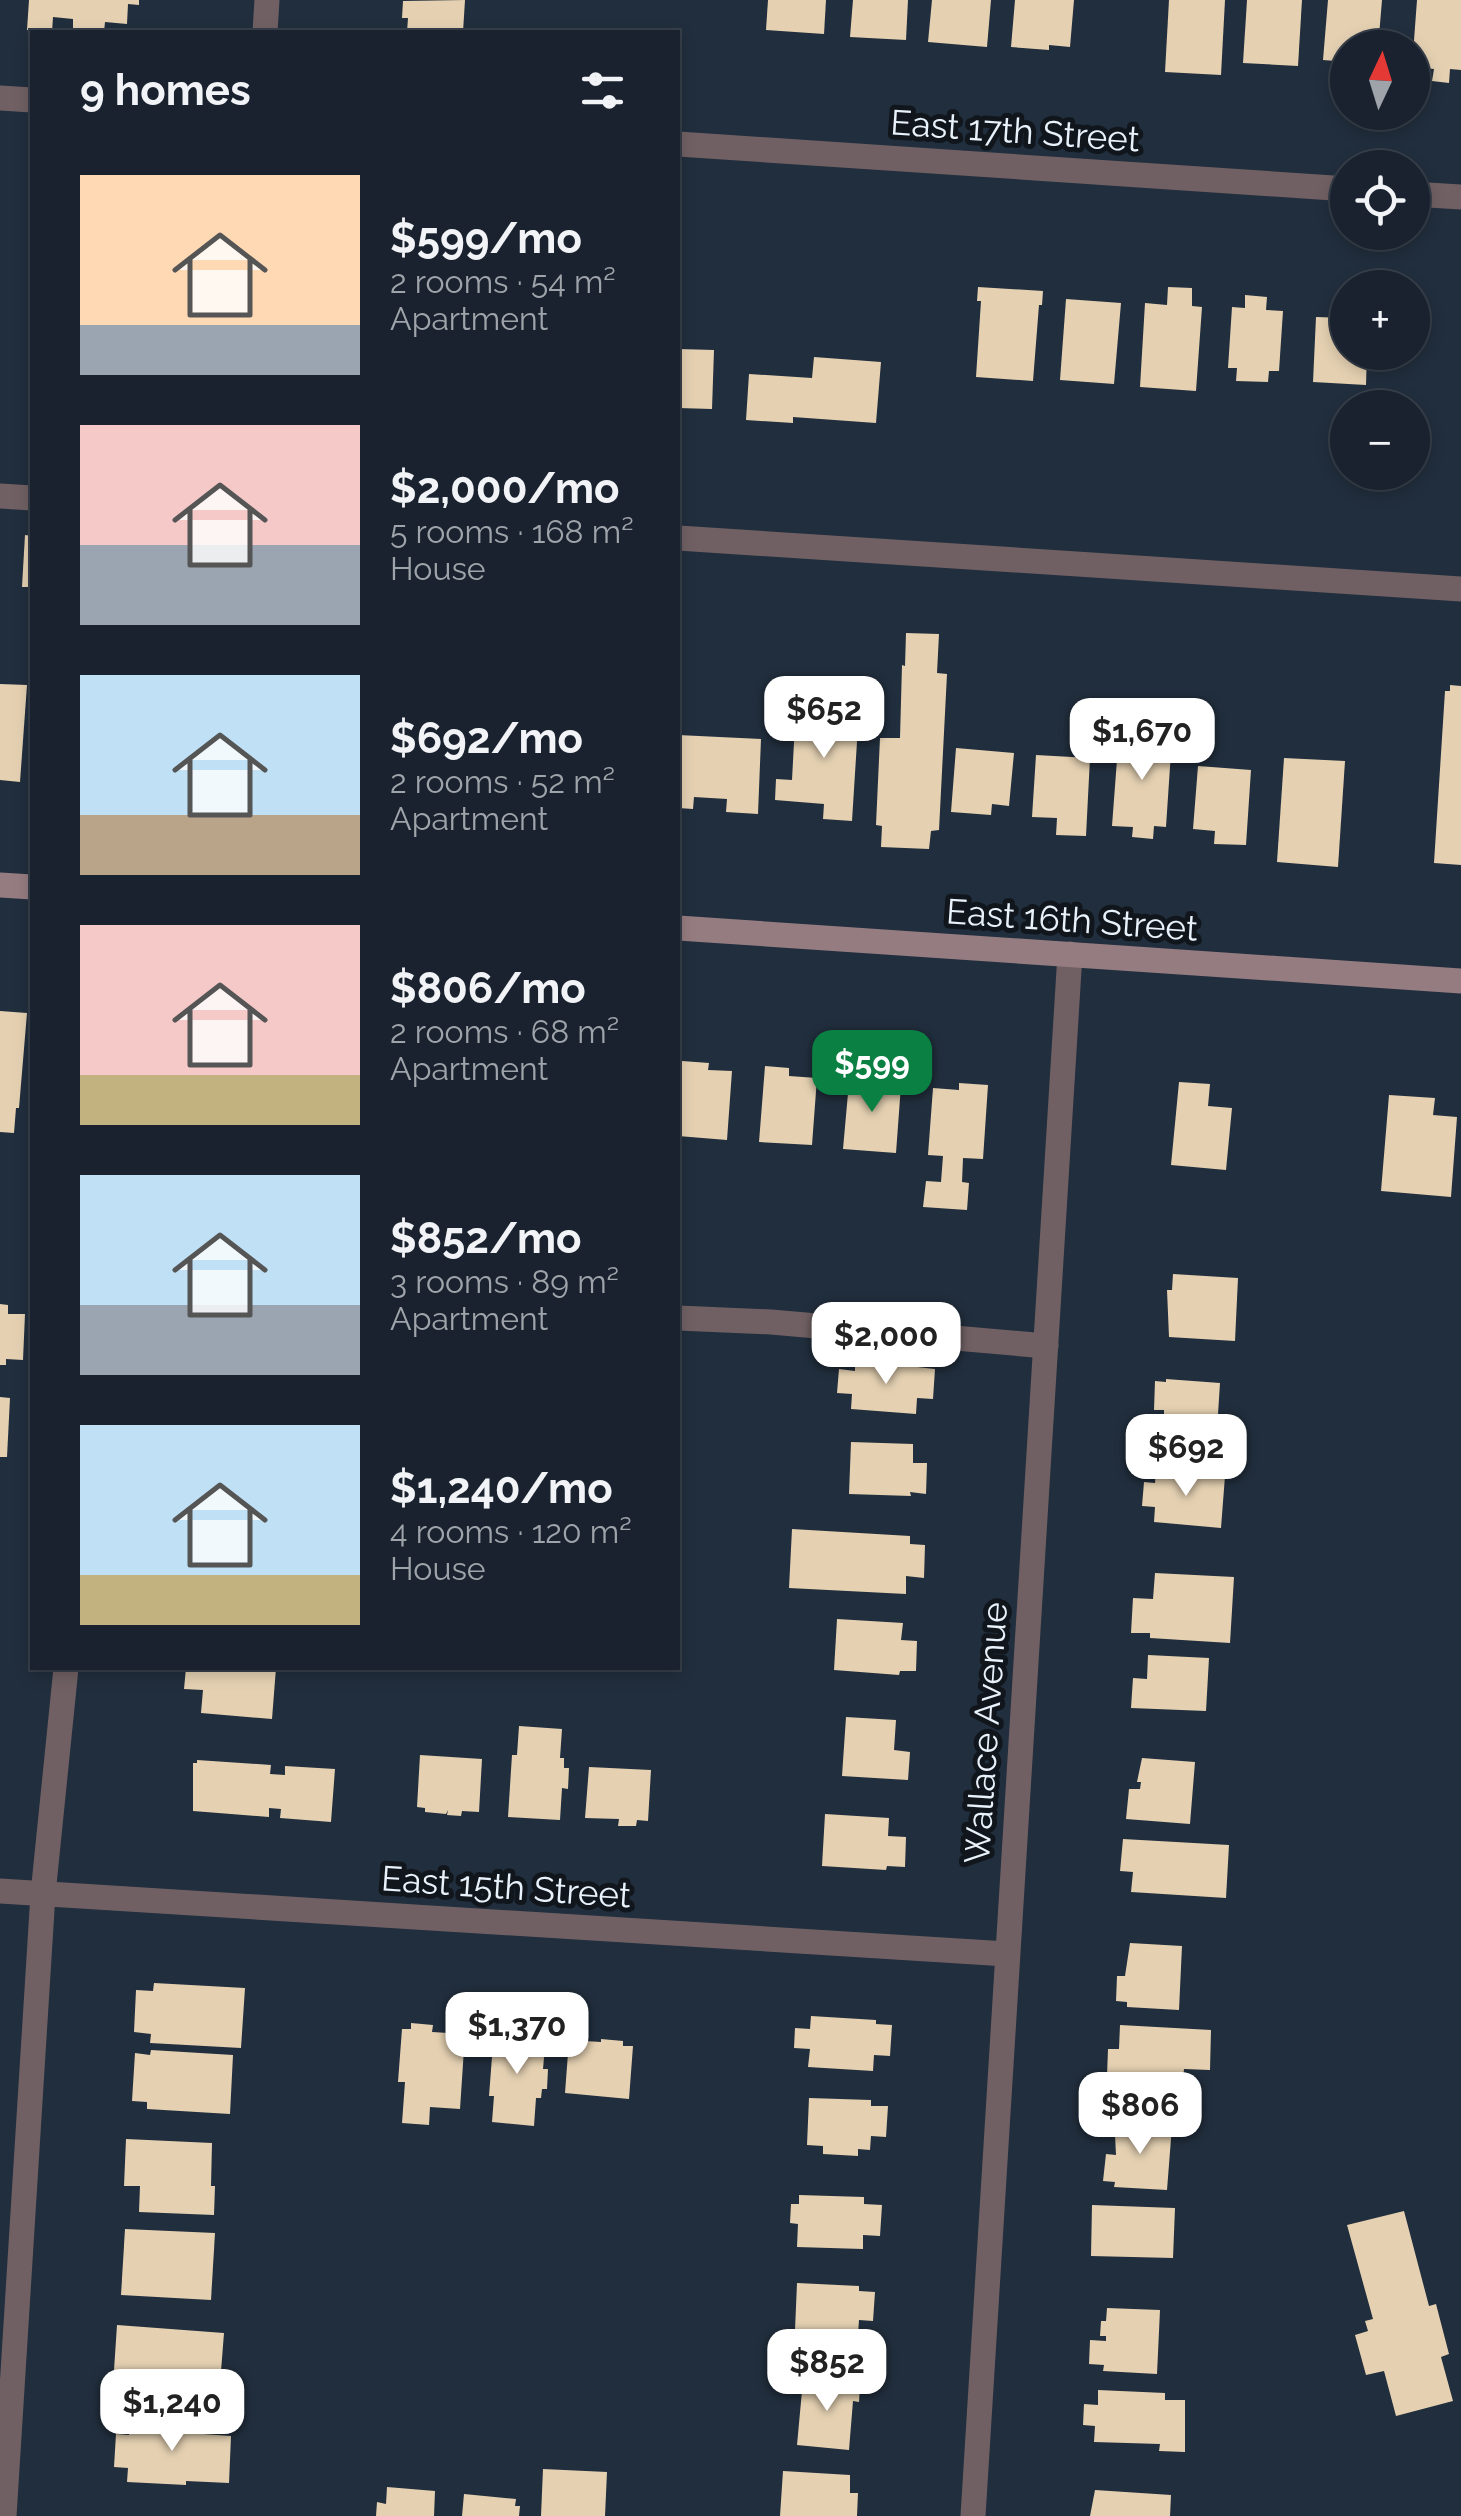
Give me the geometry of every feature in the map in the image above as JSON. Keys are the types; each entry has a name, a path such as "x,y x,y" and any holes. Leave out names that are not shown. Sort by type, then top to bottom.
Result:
{"main road":[{"path":"0,885 30,887"},
{"name":"East 16th Street","path":"680,928 1461,981"}],"street":[{"path":"265,30 267,0"},
{"path":"0,98 30,100"},
{"name":"East 17th Street","path":"680,144 1330,188"},
{"path":"1430,195 1461,197"},
{"path":"0,496 30,498"},
{"path":"680,538 1461,589"},
{"name":"Wallace Avenue","path":"974,2516 1070,954"},
{"path":"680,1318 771,1322 1046,1346"},
{"path":"4,2516 43,1894 66,1670"},
{"name":"East 15th Street","path":"0,1891 1008,1954"}],"building":[{"path":"29,0 139,0 139,5 128,4 127,24 105,22 104,30 73,30 73,19 53,17 52,30 27,30"},
{"path":"465,0 463,30 407,30 408,18 402,18 403,1"},
{"path":"768,0 826,0 824,34 766,30"},
{"path":"853,0 908,0 906,40 850,37"},
{"path":"932,0 991,0 987,47 928,42"},
{"path":"1015,0 1074,0 1070,47 1011,47"},
{"path":"1169,0 1225,0 1221,75 1165,72"},
{"path":"1247,0 1302,0 1298,66 1243,63"},
{"path":"1328,0 1382,0 1380,30 1330,30 1330,61 1323,60"},
{"path":"1417,0 1461,0 1461,70 1450,69 1449,83 1432,81 1430,30 1415,30"},
{"path":"978,287 1043,291 1033,381 976,377 981,301 977,301"},
{"path":"1168,287 1192,288 1192,306 1202,307 1196,391 1140,387 1145,303 1167,305"},
{"path":"1245,295 1267,297 1266,310 1283,311 1279,371 1269,371 1268,382 1236,381 1237,368 1228,368 1232,307 1245,308"},
{"path":"1066,299 1121,303 1114,384 1060,380"},
{"path":"1316,317 1330,317 1330,370 1366,370 1366,385 1313,382"},
{"path":"680,349 714,350 712,409 680,408"},
{"path":"814,357 881,362 876,423 793,417 793,423 746,420 749,374 812,378"},
{"path":"25,535 30,536 30,587 22,587"},
{"path":"906,633 939,634 937,673 947,674 939,830 931,831 929,849 881,847 882,826 876,825 880,738 900,738"},
{"path":"0,684 27,685 20,782 0,780"},
{"path":"1450,685 1461,686 1461,865 1434,863 1445,691 1450,691"},
{"path":"796,705 859,710 852,821 823,819 824,804 775,800 776,779 792,780"},
{"path":"1119,733 1172,737 1166,827 1154,826 1153,839 1132,837 1133,827 1112,826"},
{"path":"680,735 761,739 758,814 726,812 727,799 694,797 693,809 680,808"},
{"path":"956,748 1014,753 1009,806 992,804 991,815 951,812"},
{"path":"1036,755 1090,758 1086,836 1056,835 1057,818 1032,817"},
{"path":"1284,758 1345,761 1338,867 1277,862"},
{"path":"1198,766 1251,770 1246,845 1214,844 1215,831 1193,829"},
{"path":"0,1011 27,1013 14,1133 0,1132"},
{"path":"682,1061 709,1063 708,1070 732,1071 727,1140 680,1136"},
{"path":"765,1066 789,1068 789,1076 817,1078 812,1145 759,1142"},
{"path":"850,1071 874,1074 874,1083 901,1085 896,1153 843,1149"},
{"path":"1179,1082 1210,1084 1208,1106 1232,1108 1226,1170 1171,1165"},
{"path":"959,1083 988,1085 983,1159 963,1158 962,1182 969,1183 967,1210 923,1207 926,1181 941,1182 943,1156 928,1155 933,1088 959,1090"},
{"path":"1389,1095 1435,1098 1433,1115 1457,1117 1451,1197 1381,1191"},
{"path":"1173,1274 1238,1278 1235,1341 1169,1337 1167,1290 1172,1290"},
{"path":"0,1304 8,1305 8,1314 25,1314 23,1360 6,1359 6,1365 0,1365"},
{"path":"855,1360 935,1369 933,1399 917,1398 916,1414 851,1409 852,1394 837,1393 839,1369 855,1371"},
{"path":"1155,1381 1220,1383 1216,1445 1163,1442 1163,1430 1155,1429 1156,1416 1164,1417 1164,1410 1154,1410"},
{"path":"0,1397 10,1398 7,1457 0,1457"},
{"path":"851,1442 913,1444 913,1463 927,1463 926,1494 849,1494"},
{"path":"1156,1471 1225,1476 1221,1528 1154,1522 1155,1507 1142,1506 1144,1482 1155,1483"},
{"path":"792,1529 910,1536 910,1544 925,1545 924,1578 906,1576 906,1594 789,1588"},
{"path":"1155,1573 1234,1577 1230,1643 1150,1638 1150,1633 1131,1633 1133,1598 1153,1599"},
{"path":"837,1619 903,1623 901,1640 917,1641 916,1671 900,1671 899,1675 834,1670"},
{"path":"1148,1655 1209,1658 1206,1711 1131,1708 1133,1678 1147,1679"},
{"path":"186,1670 276,1670 272,1719 201,1713 203,1690 184,1689"},
{"path":"846,1717 896,1720 894,1750 910,1752 908,1780 842,1776"},
{"path":"519,1726 562,1729 560,1758 564,1758 564,1768 569,1768 568,1789 562,1788 560,1820 508,1817 512,1755 517,1755"},
{"path":"420,1755 482,1759 479,1812 447,1815 448,1810 446,1814 425,1812 425,1808 417,1807"},
{"path":"1142,1758 1195,1762 1190,1824 1126,1819 1129,1789 1140,1789 1141,1782 1137,1782"},
{"path":"197,1760 271,1765 270,1774 285,1775 285,1766 335,1769 331,1822 280,1818 281,1809 269,1808 269,1817 193,1811 193,1763"},
{"path":"589,1767 651,1770 648,1821 618,1826 619,1819 585,1818"},
{"path":"825,1814 889,1818 888,1836 906,1837 905,1867 887,1866 886,1870 822,1866"},
{"path":"1123,1839 1229,1845 1226,1898 1131,1892 1133,1872 1120,1871"},
{"path":"1130,1943 1182,1946 1179,2010 1127,2007 1127,2002 1116,2001 1117,1976 1125,1976"},
{"path":"154,1983 245,1988 241,2048 150,2043 151,2034 134,2032 136,1990 153,1991"},
{"path":"811,2016 876,2020 876,2024 892,2025 890,2056 874,2055 873,2071 808,2067 810,2049 794,2048 795,2028 810,2029"},
{"path":"411,2023 433,2025 432,2032 465,2034 460,2109 430,2107 429,2125 402,2123 405,2082 398,2082 402,2029 411,2029"},
{"path":"1120,2025 1211,2030 1210,2070 1184,2069 1183,2079 1107,2076 1108,2049 1119,2049"},
{"path":"494,2031 546,2035 543,2069 548,2069 547,2089 542,2089 541,2098 536,2098 534,2126 492,2122 494,2096 489,2096"},
{"path":"601,2039 633,2046 629,2099 565,2093 569,2040"},
{"path":"151,2050 233,2055 230,2114 147,2109 147,2102 132,2101 135,2053 150,2055"},
{"path":"809,2098 871,2100 871,2106 888,2106 886,2137 871,2136 870,2150 858,2149 858,2156 823,2154 823,2146 807,2145"},
{"path":"1119,2122 1172,2126 1167,2190 1114,2187 1115,2182 1103,2181 1106,2154 1116,2155"},
{"path":"126,2139 212,2143 214,2215 139,2212 140,2186 124,2186"},
{"path":"799,2195 864,2197 864,2204 882,2205 880,2236 863,2235 863,2249 797,2247 798,2224 790,2223 791,2204 799,2204"},
{"path":"1092,2205 1175,2208 1173,2258 1091,2256"},
{"path":"1404,2211 1429,2306 1436,2304 1449,2354 1441,2357 1453,2401 1396,2416 1384,2371 1366,2375 1355,2335 1368,2331 1365,2321 1373,2319 1347,2225"},
{"path":"125,2229 215,2233 211,2300 121,2295"},
{"path":"797,2283 859,2286 859,2291 875,2292 873,2321 859,2320 858,2334 847,2334 847,2341 811,2339 812,2330 795,2330"},
{"path":"1107,2308 1160,2310 1157,2374 1103,2371 1104,2365 1089,2364 1090,2340 1106,2341 1106,2336 1100,2336"},
{"path":"117,2325 224,2333 220,2384 205,2383 204,2401 130,2396 132,2371 114,2370"},
{"path":"803,2380 860,2385 859,2402 853,2401 849,2450 797,2445"},
{"path":"1098,2390 1165,2393 1165,2400 1185,2400 1185,2452 1159,2451 1160,2444 1094,2442 1095,2426 1083,2425 1084,2404 1098,2405"},
{"path":"129,2420 189,2423 189,2433 231,2436 229,2483 127,2482 128,2468 114,2467 116,2434 129,2435"},
{"path":"543,2469 607,2472 605,2516 541,2516"},
{"path":"783,2471 850,2475 850,2493 858,2493 857,2516 780,2516"},
{"path":"387,2487 435,2491 434,2516 376,2516 377,2502 386,2504"},
{"path":"1095,2490 1171,2495 1170,2516 1090,2516"},
{"path":"464,2494 516,2499 519,2516 462,2516"}]}
